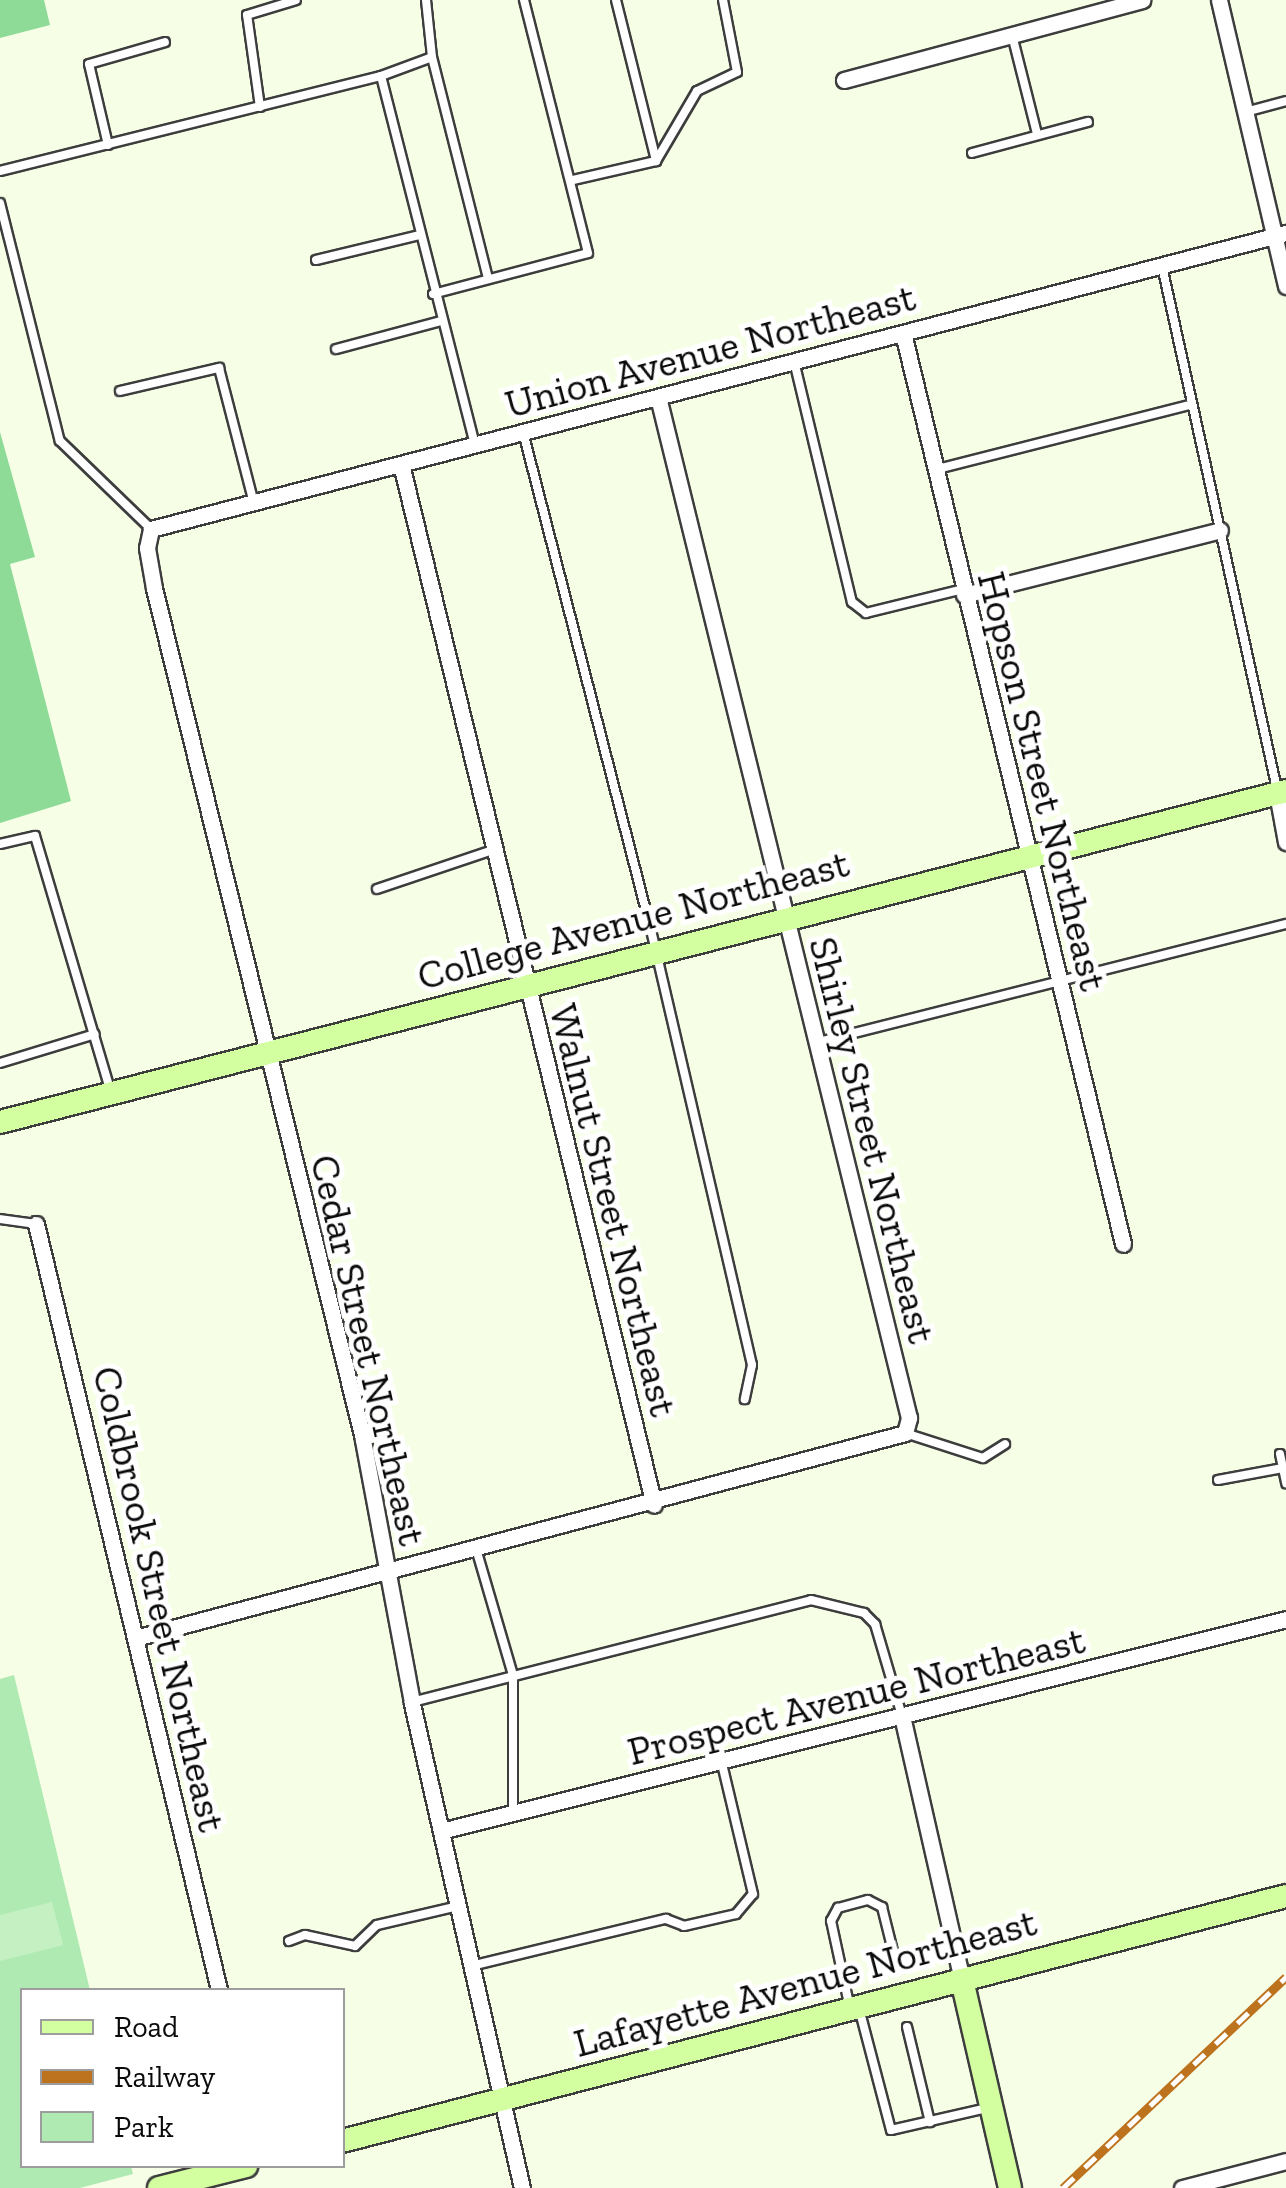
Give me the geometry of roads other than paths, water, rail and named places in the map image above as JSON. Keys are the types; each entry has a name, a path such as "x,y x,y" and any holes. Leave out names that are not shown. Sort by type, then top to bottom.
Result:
{"main road":[{"name":"College Avenue Northeast","path":"2,1116 111,1093 1028,852 1282,792"},
{"name":"Lafayette Avenue Northeast","path":"345,2140 1286,1896"},
{"path":"962,1980 1010,2188"},
{"path":"159,2188 238,2168"}],"street":[{"path":"844,80 1142,0"},
{"path":"1219,0 1280,235 1286,286"},
{"name":"Union Avenue Northeast","path":"151,529 1280,235"},
{"name":"Hopson Street Northeast","path":"902,333 1123,1244"},
{"name":"Shirley Street Northeast","path":"658,397 909,1418 905,1433"},
{"name":"Walnut Street Northeast","path":"401,464 654,1505"},
{"name":"Cedar Street Northeast","path":"151,529 146,548 154,588 264,1054 362,1439 412,1702 522,2188"},
{"path":"963,592 1220,530"},
{"path":"1282,792 1286,842"},
{"name":"Coldbrook Street Northeast","path":"36,1224 140,1638 219,1988"},
{"path":"140,1638 654,1505 905,1433"},
{"name":"Prospect Avenue Northeast","path":"441,1831 722,1764 1286,1618"},
{"path":"902,1716 962,1980"},
{"path":"1182,2188 1286,2161"}],"lane":[{"path":"260,107 247,14 296,0"},
{"path":"426,0 432,57 487,275"},
{"path":"433,294 487,275 588,252 573,180 524,0"},
{"path":"616,0 656,161"},
{"path":"573,180 656,161 697,92 737,72 723,0"},
{"path":"1012,35 1037,134"},
{"path":"108,144 89,64 165,42"},
{"path":"0,171 382,76 432,57"},
{"path":"382,76 433,294 474,444"},
{"path":"1245,112 1286,101"},
{"path":"972,153 1088,122"},
{"path":"0,203 60,441 151,529"},
{"path":"316,260 419,235"},
{"path":"1162,266 1282,792"},
{"path":"336,349 441,321"},
{"path":"794,361 852,602 866,613 963,592"},
{"path":"120,392 219,368 255,504"},
{"path":"934,470 1192,404"},
{"path":"523,432 656,952 752,1365 745,1399"},
{"path":"0,844 36,836 111,1093"},
{"path":"377,889 494,850"},
{"path":"815,1044 1286,924"},
{"path":"0,1063 95,1034"},
{"path":"0,1219 36,1224"},
{"path":"905,1433 983,1458 1005,1444"},
{"path":"1280,1454 1286,1483"},
{"path":"1218,1480 1282,1468"},
{"path":"477,1552 513,1676 512,1816"},
{"path":"412,1702 780,1606 832,1601 864,1612 880,1632 902,1716"},
{"path":"472,1966 666,1919 684,1926 736,1914 753,1894 722,1764"},
{"path":"894,1955 882,1908 868,1900 838,1908 831,1921 891,2130 991,2106"},
{"path":"290,1941 305,1935 355,1946 377,1925 458,1906"},
{"path":"907,2027 930,2122"}],"railway":[{"path":"1063,2188 1286,1977"}]}
